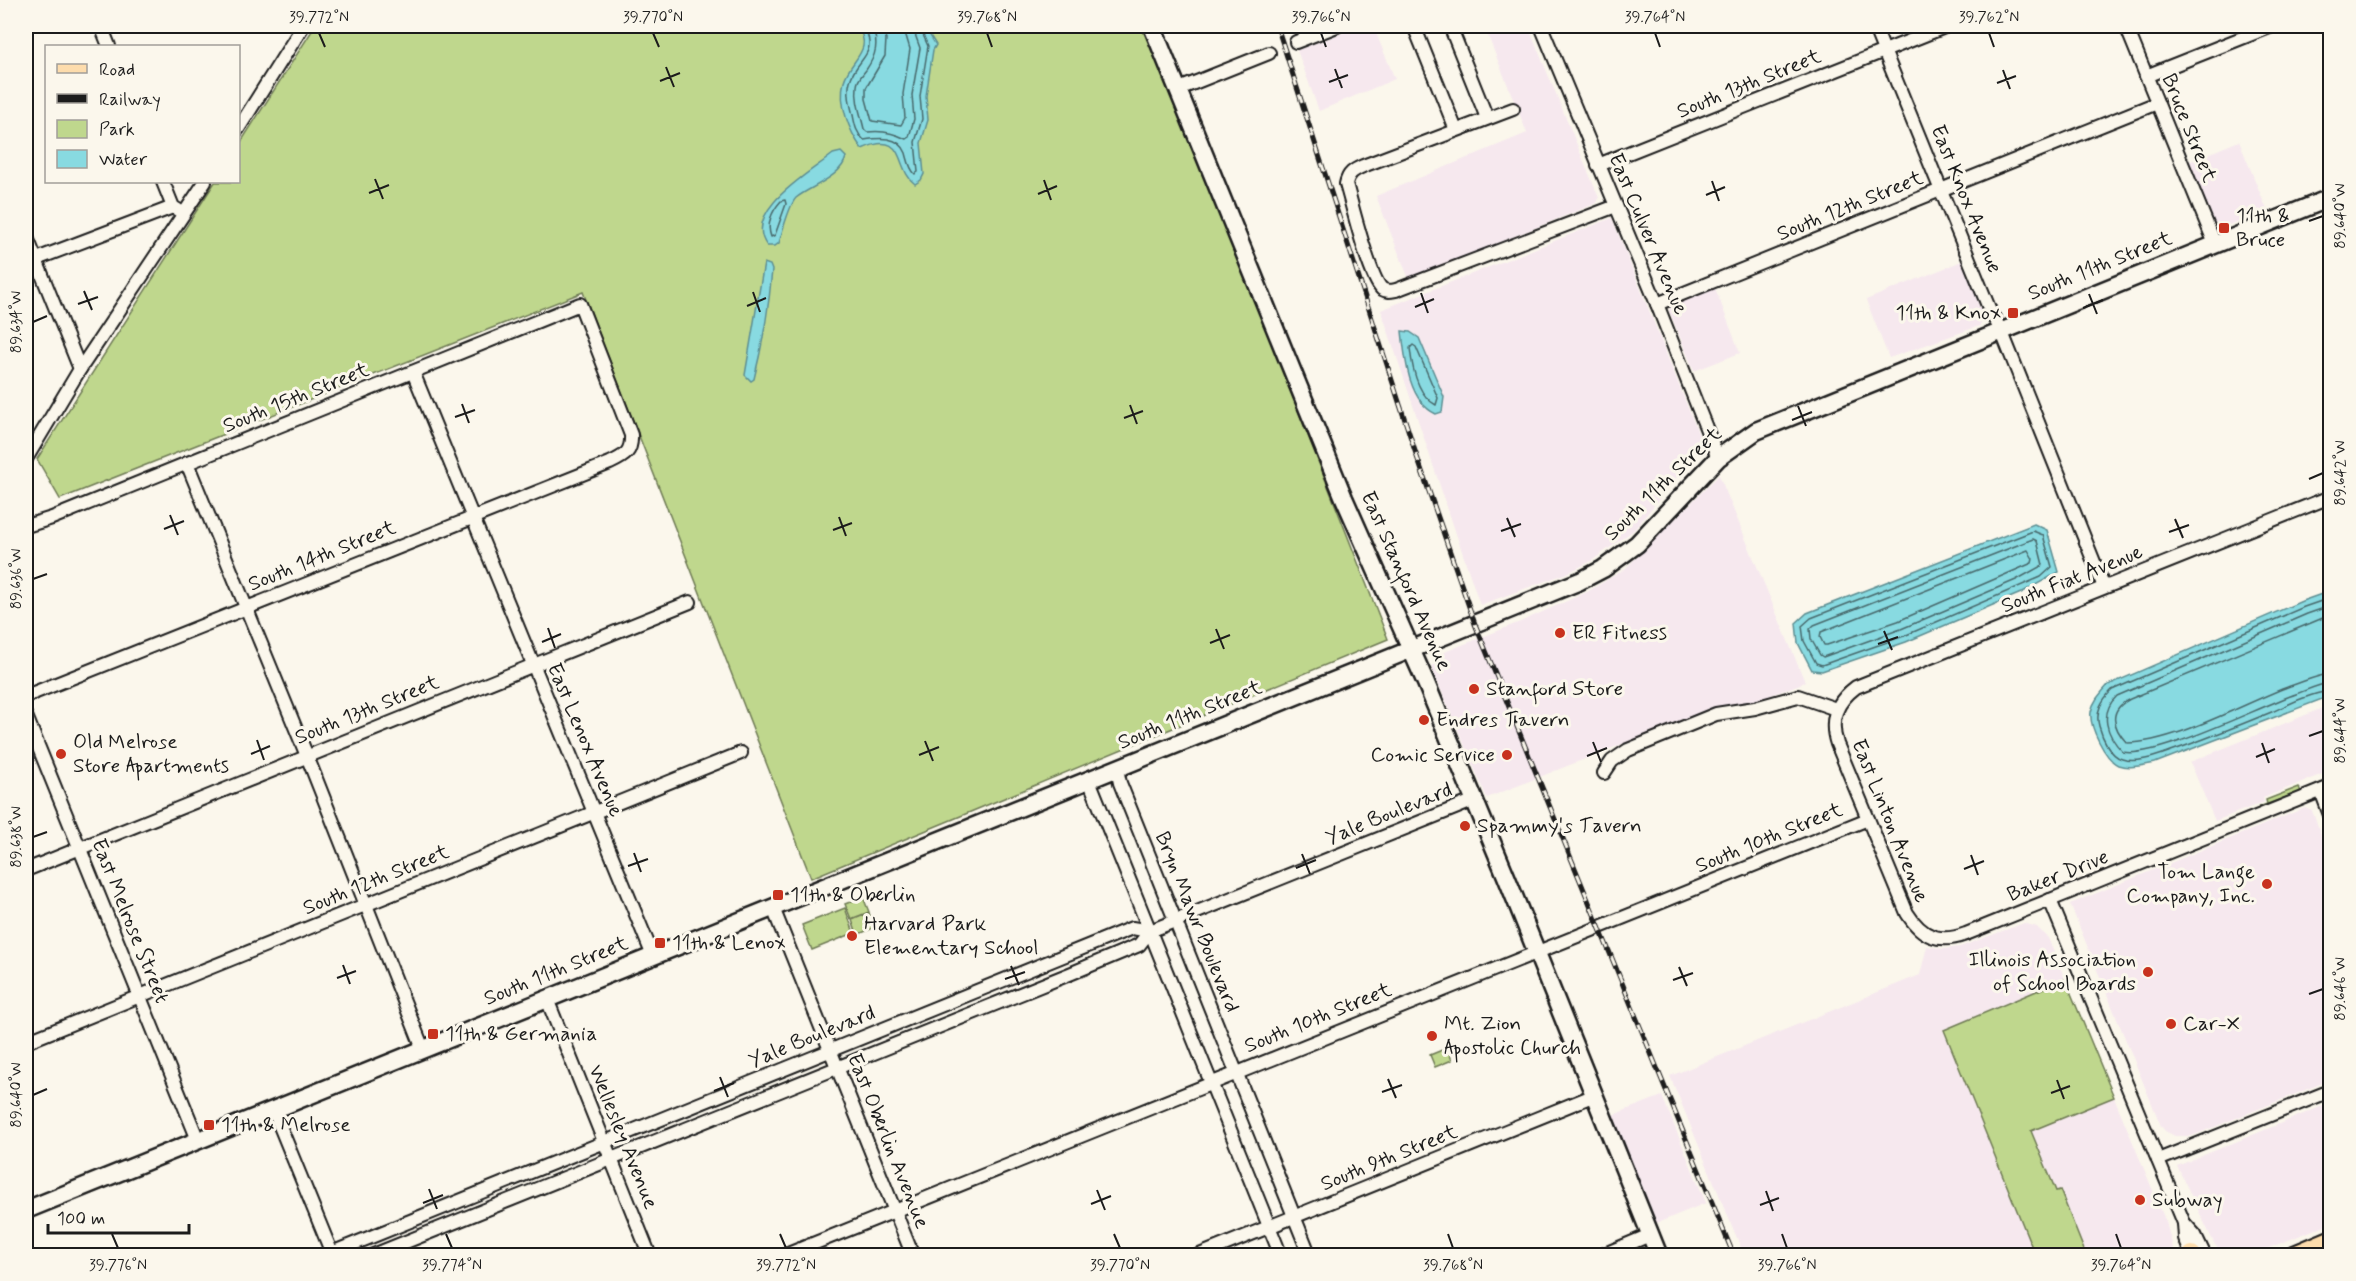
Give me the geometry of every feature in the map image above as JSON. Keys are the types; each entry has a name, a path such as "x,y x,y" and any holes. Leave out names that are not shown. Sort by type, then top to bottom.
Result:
{"main road":[{"path":"2292,1256 2331,1240"},
{"path":"2319,1256 2330,1253"}],"street":[{"path":"101,26 109,45"},
{"path":"288,26 294,39"},
{"path":"240,126 303,26"},
{"name":"East Stanford Avenue","path":"1152,26 1344,498 1475,801 1659,1256"},
{"path":"1296,42 1337,26"},
{"path":"1414,26 1456,130"},
{"path":"1450,26 1487,118"},
{"name":"East Culver Avenue","path":"1544,26 1598,165 1657,304 1718,458"},
{"name":"East Knox Avenue","path":"1874,26 1991,313 2001,330 2104,587"},
{"name":"South 13th Street","path":"1598,165 1947,26"},
{"name":"Bruce Street","path":"2126,26 2215,244"},
{"path":"2146,76 2272,26"},
{"path":"1179,90 1269,53"},
{"name":"South 12th Street","path":"1657,304 2157,103"},
{"path":"1513,109 1364,166 1352,171 1347,177 1346,184 1371,268 1381,288 1387,291 1396,290 1616,206"},
{"path":"163,183 172,207 183,214"},
{"path":"26,459 80,369 204,183"},
{"name":"South 11th Street","path":"26,1210 1580,581 1637,544 1718,458 1745,438 1771,423 2331,198"},
{"path":"31,261 172,207"},
{"path":"26,235 31,261 80,369"},
{"name":"South 15th Street","path":"26,526 580,304 629,426 630,450"},
{"name":"East Lenox Avenue","path":"413,372 653,956"},
{"name":"South 14th Street","path":"26,696 472,516 610,463 626,455 630,450"},
{"path":"187,463 367,904 423,1048"},
{"name":"South Fiat Avenue","path":"1836,709 1841,700 1856,687 2331,496"},
{"name":"South 13th Street","path":"26,870 690,602"},
{"path":"1604,773 1612,761 1628,750 1716,714 1755,708 1798,696 1836,709"},
{"name":"East Linton Avenue","path":"1836,709 1833,722 1835,738 1906,913 1915,926 1932,936"},
{"name":"East Melrose Street","path":"26,716 198,1140"},
{"name":"South 12th Street","path":"26,1042 741,753"},
{"name":"Bryn Mawr Boulevard","path":"1117,769 1120,783 1310,1256"},
{"path":"1089,780 1281,1256"},
{"path":"2326,789 2331,815"},
{"name":"Baker Drive","path":"1932,936 1946,939 1960,936 2326,789"},
{"name":"Yale Boulevard","path":"330,1254 1132,928 1150,931 1475,801"},
{"name":"South 10th Street","path":"783,1256 1210,1082 1868,819"},
{"path":"2050,900 2184,1223 2185,1238 2195,1255"},
{"name":"East Oberlin Avenue","path":"773,908 913,1256"},
{"name":"Yale Boulevard","path":"371,1256 1139,945 1150,931"},
{"name":"Wellesley Avenue","path":"547,999 650,1256"},
{"path":"2158,1160 2331,1091"},
{"name":"South 9th Street","path":"1197,1256 1595,1095"},
{"path":"273,1109 330,1254"},
{"path":"1600,1256 1650,1235"}],"shaded area":[{"path":"1361,26 1373,26 1395,79 1319,111 1297,50"},
{"path":"1484,26 1528,26 1599,198 1597,203 1409,279 1376,196 1527,133"},
{"path":"2239,141 2267,210 2221,228 2215,222 2213,223 2186,163"},
{"path":"1612,218 1703,445 1634,530 1590,562 1565,574 1480,605 1381,310"},
{"path":"1962,261 1982,313 1983,320 1979,326 1889,358 1866,300"},
{"path":"1715,288 1740,353 1694,371 1669,311 1671,305"},
{"path":"1719,475 1805,682 1756,701 1715,707 1487,798 1432,669 1435,659 1442,653 1587,592 1625,569"},
{"path":"2330,705 2330,771 2263,798 2264,802 2215,821 2190,762"},
{"path":"2305,808 2312,811 2330,857 2330,1080 2192,1136 2175,1136 2161,1126 2070,904"},
{"path":"2024,923 2037,927 2048,938 2166,1222 2175,1255 1744,1255 1670,1076 1920,975 1927,946 1943,949 1960,947"},
{"path":"1662,1096 1706,1203 1657,1223 1613,1115"},
{"path":"2330,1103 2330,1223 2252,1255 2226,1255 2215,1245 2177,1166"}],"green space":[{"path":"315,26 1142,26 1228,232 1388,639 811,878 583,292 60,499 37,459 214,183 240,183 240,143"},
{"path":"2299,787 2301,792 2259,807 2267,804 2266,800"},
{"path":"863,897 869,912 851,919 845,904"},
{"path":"845,908 854,933 812,950 802,925"},
{"path":"869,913 875,927 857,935 852,920"},
{"path":"2065,979 2114,1097 2031,1131 2056,1191 2060,1190 2086,1255 2035,1255 1944,1030"},
{"path":"1447,1048 1452,1060 1435,1067 1430,1055"}],"water":[{"path":"857,26 924,26 936,45 933,50 926,96 928,120 921,143 924,174 915,184 893,147 876,144 862,149 849,125 842,98 847,73 862,49 862,35"},
{"path":"841,152 846,157 843,164 832,176 796,198 788,213 779,243 775,246 767,246 761,233 763,219 771,206 796,182 833,154"},
{"path":"764,263 770,265 772,270 771,284 760,352 754,379 751,381 745,375"},
{"path":"1402,331 1410,332 1419,338 1444,397 1442,412 1436,414 1427,408 1414,389 1407,366"},
{"path":"2034,524 2047,530 2059,572 2021,593 1906,642 1822,671 1812,670 1798,643 1796,623 1807,613"},
{"path":"2330,591 2330,696 2155,763 2127,767 2118,765 2108,756 2095,733 2091,712 2095,701 2108,685"}],"railway":[{"path":"1277,26 1415,451 1475,624 1734,1256"}],"place":[{"name":"11th & Bruce","path":"2224,228"},
{"name":"11th & Knox","path":"2013,313"},
{"name":"ER Fitness","path":"1560,633"},
{"name":"Stanford Store","path":"1474,689"},
{"name":"Endres Tavern","path":"1424,720"},
{"name":"Old Melrose Store Apartments","path":"61,754"},
{"name":"Comic Service","path":"1507,755"},
{"name":"Spammy's Tavern","path":"1465,826"},
{"name":"Tom Lange Company, Inc.","path":"2267,884"},
{"name":"11th & Oberlin","path":"778,895"},
{"name":"Harvard Park Elementary School","path":"852,936"},
{"name":"11th & Lenox","path":"660,943"},
{"name":"Illinois Association of School Boards","path":"2148,972"},
{"name":"Car-X","path":"2171,1024"},
{"name":"11th & Germania","path":"433,1034"},
{"name":"Mt. Zion Apostolic Church","path":"1432,1036"},
{"name":"11th & Melrose","path":"209,1125"},
{"name":"Subway","path":"2140,1200"}]}
